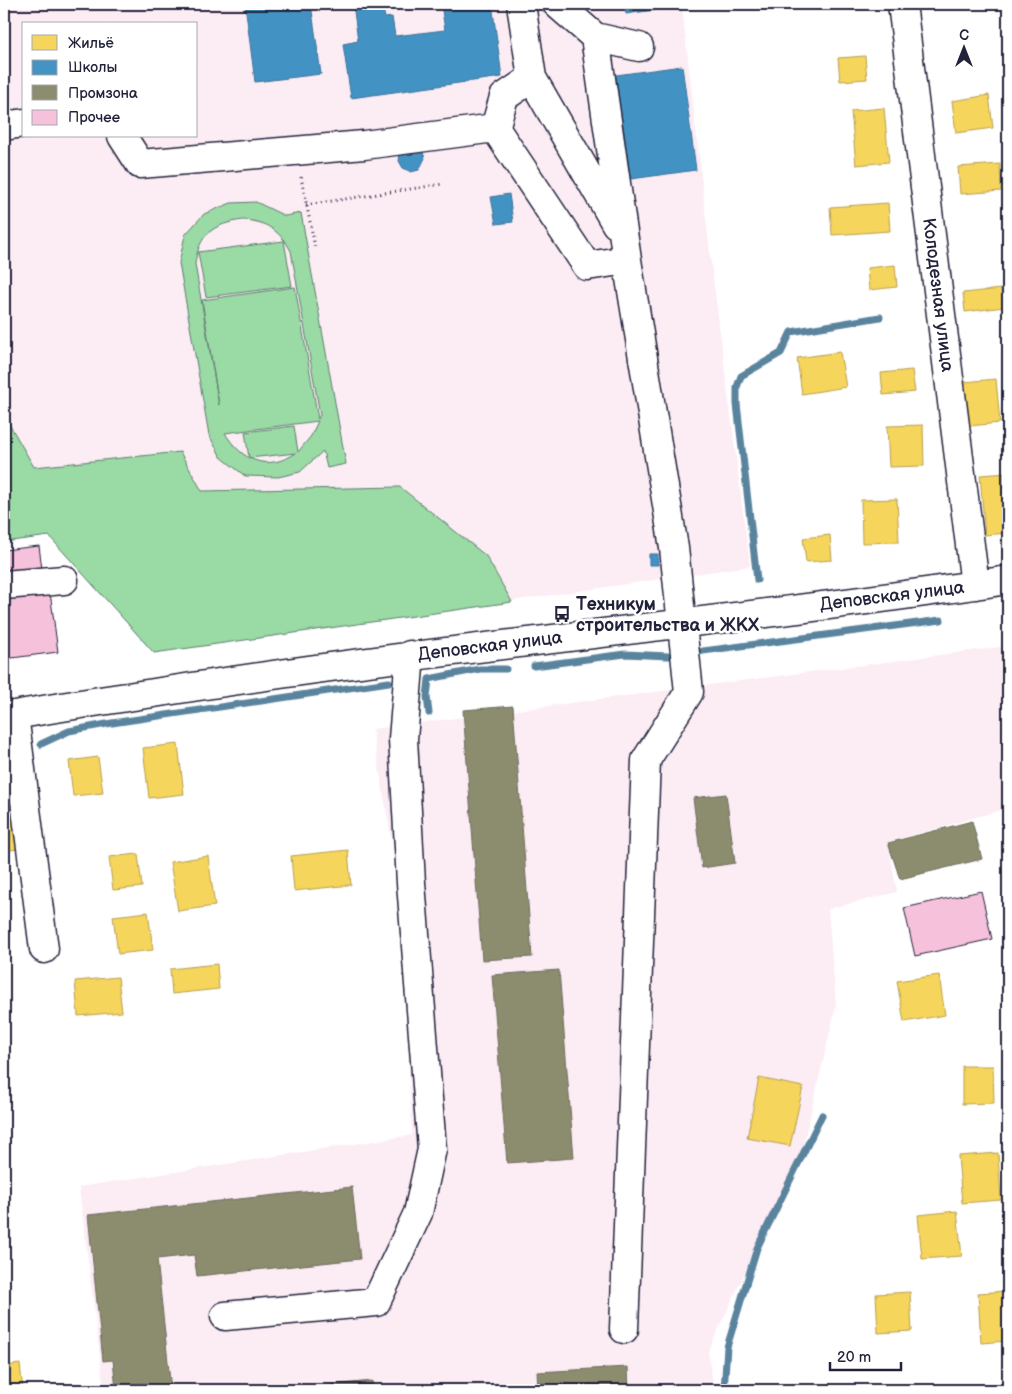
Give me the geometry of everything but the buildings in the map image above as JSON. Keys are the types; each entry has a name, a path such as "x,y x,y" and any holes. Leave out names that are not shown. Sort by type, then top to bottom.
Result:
{"street":[{"path":"521,4 532,78 626,249"},
{"path":"557,4 595,37 639,47"},
{"name":"Колодезная улица","path":"902,4 975,585"},
{"path":"595,37 626,249 674,548 689,692 646,760 624,1329"},
{"path":"532,78 504,97 495,128 587,266 626,249"},
{"path":"4,126 22,123"},
{"path":"123,138 140,164 364,145 495,128"},
{"path":"4,584 64,580"},
{"name":"Деповская улица","path":"9,716 410,655 681,623 1008,580"},
{"path":"225,1316 376,1302 418,1214 432,1149 411,883 403,738 410,655"},
{"path":"9,716 44,949"}],"path":[{"path":"296,151 315,247"},
{"path":"306,205 444,184"}],"shaded area":[{"path":"4,4 669,4 669,8 682,7 710,254 750,566 154,653 130,520 4,542"},
{"path":"1008,646 1008,808 888,842 897,892 828,909 836,1006 801,1154 708,1351 714,1390 104,1390 79,1187 412,1135 400,887 372,729"}],"green space":[{"path":"256,202 285,216 301,213 346,464 327,468 323,451 300,472 278,477 245,476 221,457 209,435 179,263 185,235 204,214 231,203","holes":["243,220 259,222 272,228 291,251 320,415 318,419 295,287 202,300 219,405 195,264 200,245 209,232 223,224","318,421 311,436 298,452 294,426 245,432 249,457 239,451 225,433","296,453 275,462 256,461 250,458"]},
{"path":"284,241 292,286 206,297 198,252"},
{"path":"4,415 34,467 180,452 202,491 400,487 486,556 512,602 154,653 49,536 4,542"}],"waterway":[{"path":"757,580 737,404 737,387 741,376 781,353 791,332 880,317"},
{"path":"703,651 941,620"},
{"path":"534,666 625,654 668,656"},
{"path":"429,713 427,697 429,679 480,669 506,669"},
{"path":"41,744 69,731 112,723 389,682"},
{"path":"724,1390 727,1347 757,1248 822,1115"}],"place":[{"name":"Техникум строительства и ЖКХ","path":"562,614"}]}
